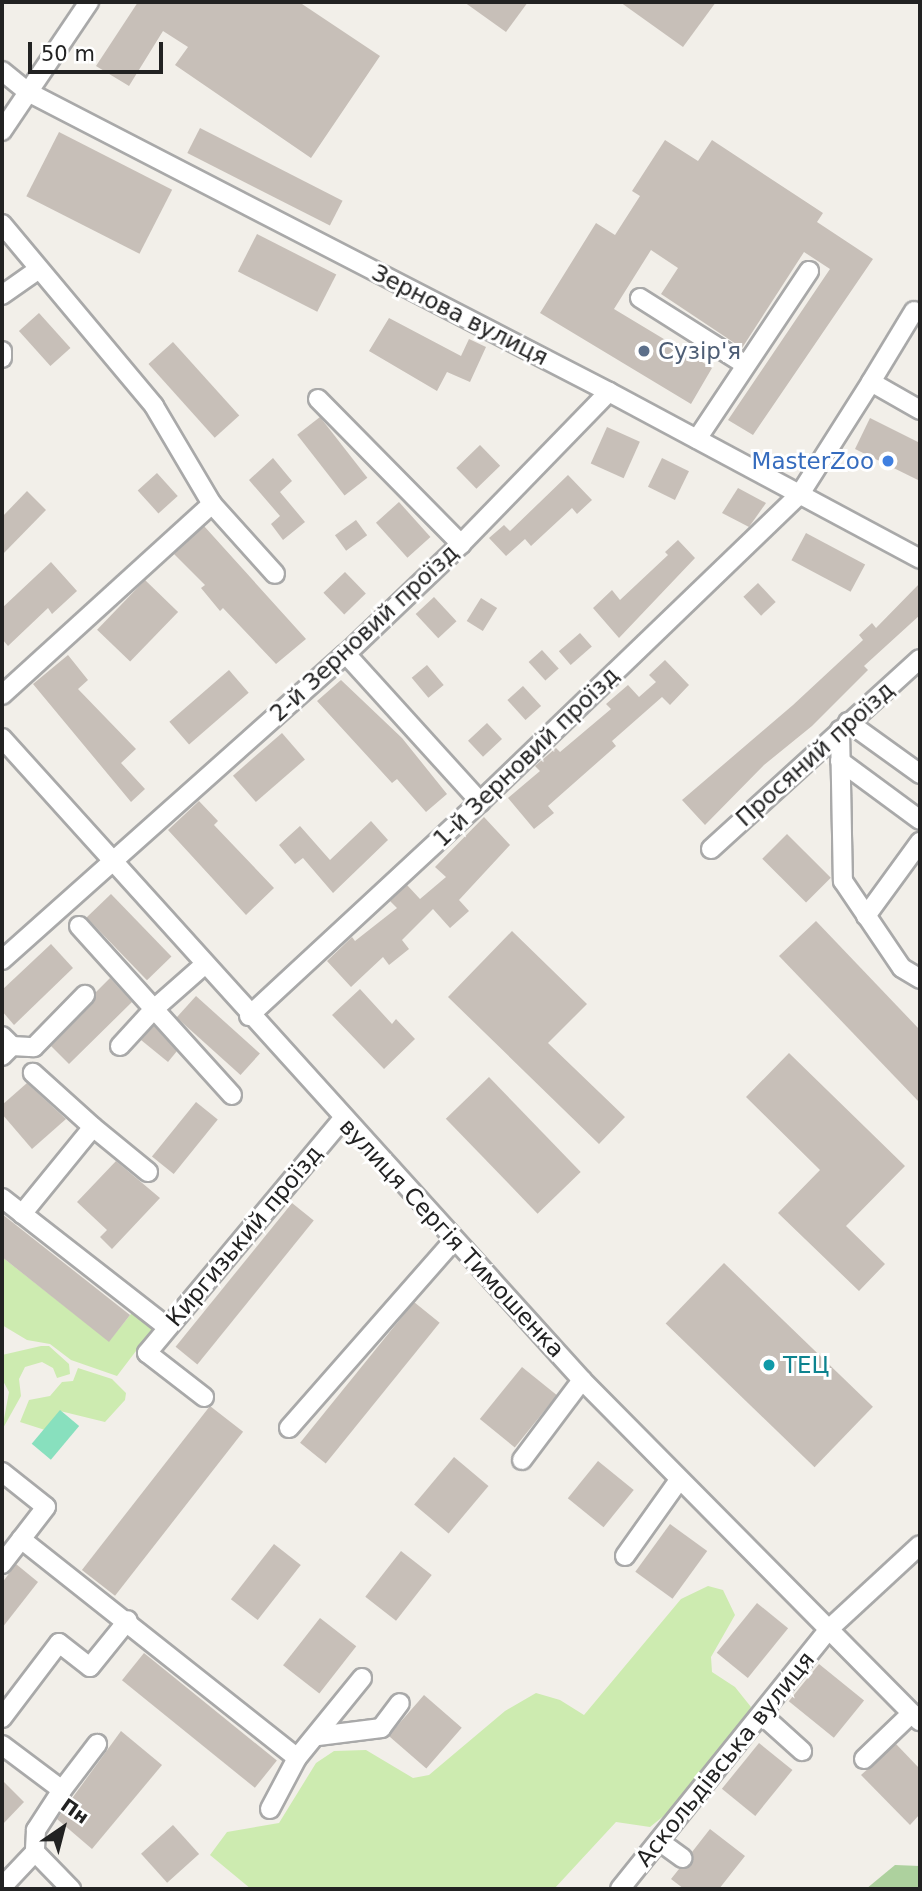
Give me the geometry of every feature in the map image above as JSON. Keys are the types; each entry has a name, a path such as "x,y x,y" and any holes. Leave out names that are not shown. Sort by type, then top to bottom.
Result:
{"street":[{"path":"2,131 89,2"},
{"name":"Зернова вулиця","path":"2,71 28,92 609,392 920,559"},
{"path":"2,224 154,406 212,504 275,574"},
{"path":"2,295 39,269"},
{"path":"697,439 809,271"},
{"path":"640,298 746,365"},
{"name":"1-й Зерновий проїзд","path":"249,1016 480,802 800,494 918,308"},
{"path":"2,351 2,358"},
{"path":"871,382 920,410"},
{"name":"2-й Зерновий проїзд","path":"2,960 108,861 346,653 461,544 609,392"},
{"path":"318,400 461,544"},
{"path":"2,695 212,504"},
{"path":"346,653 480,802"},
{"name":"Просяний проїзд","path":"711,849 920,659"},
{"path":"920,774 844,726 840,761 843,881 902,968 920,979"},
{"name":"вулиця Сергія Тимошенка","path":"2,738 108,861 582,1380 916,1717"},
{"path":"840,761 920,820"},
{"path":"866,916 920,842"},
{"path":"79,926 232,1095"},
{"path":"120,1046 154,1009 203,966"},
{"path":"5,1046 34,1047 85,995"},
{"path":"33,1073 148,1172"},
{"name":"Киргизький проїзд","path":"204,1397 147,1353 342,1120"},
{"path":"22,1214 93,1127"},
{"path":"2,1198 167,1327"},
{"path":"289,1428 454,1240"},
{"path":"522,1460 582,1380"},
{"path":"2,1472 46,1507 2,1564"},
{"path":"625,1556 679,1480"},
{"path":"21,1539 128,1620 298,1758"},
{"name":"Аскольдівська вулиця","path":"620,1889 830,1628 920,1545"},
{"path":"2,1718 59,1643 90,1667 128,1620"},
{"path":"270,1809 298,1758 362,1678"},
{"path":"318,1736 381,1728 400,1703"},
{"path":"762,1715 802,1751"},
{"path":"864,1759 916,1717"},
{"path":"2,1887 35,1853 36,1830 97,1744"},
{"path":"2,1745 62,1790"},
{"path":"659,1841 682,1858"},
{"path":"35,1853 71,1889"}],"green space":[{"path":"2,1257 109,1341 135,1309 155,1326 117,1376 71,1360 50,1344 27,1340 2,1325"},
{"path":"49,1346 69,1364 70,1374 57,1378 53,1368 42,1362 25,1367 19,1379 21,1396 2,1430 9,1392 2,1379 2,1355"},
{"path":"78,1368 112,1379 126,1393 125,1400 105,1422 60,1411 45,1430 20,1422 29,1400 50,1396 62,1382 73,1381"},
{"path":"60,1410 79,1426 51,1460 32,1444"},
{"path":"708,1586 723,1590 735,1615 711,1657 712,1672 735,1687 751,1707 746,1723 676,1806 650,1827 616,1822 554,1889 251,1889 210,1855 227,1832 279,1823 316,1763 334,1751 366,1750 413,1778 429,1775 505,1711 536,1693 560,1700 584,1715 681,1599"},
{"path":"895,1865 920,1866 920,1889 866,1889"}],"building":[{"path":"138,2 299,2 380,56 311,158 175,65 188,47 163,31 129,86 96,66"},
{"path":"464,2 528,2 506,32"},
{"path":"620,2 716,2 683,47"},
{"path":"200,128 343,201 330,226 187,153"},
{"path":"59,132 172,190 139,254 26,196"},
{"path":"665,140 698,161 712,140 823,213 817,222 873,259 753,435 728,420 830,269 804,252 742,348 661,294 678,268 651,250 614,309 712,368 691,404 540,313 596,223 615,235 640,196 632,191"},
{"path":"257,234 336,274 317,312 238,271"},
{"path":"39,313 70,348 50,366 19,331"},
{"path":"389,318 461,356 469,339 486,347 470,382 447,372 437,391 369,351"},
{"path":"173,342 239,416 215,438 148,364"},
{"path":"320,417 367,478 345,496 297,435"},
{"path":"870,418 920,443 920,481 855,449"},
{"path":"607,427 640,442 624,478 591,464"},
{"path":"480,445 500,466 476,489 456,468"},
{"path":"273,458 292,481 280,492 305,522 283,540 271,524 280,516 249,480"},
{"path":"662,458 689,471 675,500 648,487"},
{"path":"157,473 178,496 158,513 138,490"},
{"path":"568,475 592,500 577,514 572,508 531,546 525,539 506,556 489,538 504,525 510,531"},
{"path":"738,488 766,503 749,527 722,513"},
{"path":"27,491 46,510 2,555 2,517"},
{"path":"399,502 430,537 407,558 376,523"},
{"path":"356,520 367,535 346,551 335,535"},
{"path":"204,526 306,639 276,664 223,608 220,611 201,588 205,585 174,554"},
{"path":"806,533 865,564 851,592 791,560"},
{"path":"678,540 695,558 619,638 593,608 612,590 620,600 668,555 665,552"},
{"path":"51,562 77,591 52,614 48,608 8,646 2,639 2,608"},
{"path":"345,572 366,594 344,614 323,593"},
{"path":"145,580 178,612 130,662 97,630"},
{"path":"758,583 776,602 761,616 743,597"},
{"path":"920,583 920,615 864,666 868,670 812,726 764,765 705,825 682,800 793,705 863,640 859,635 872,623 876,628"},
{"path":"434,597 457,621 438,638 416,614"},
{"path":"481,598 497,608 483,631 467,621"},
{"path":"580,633 592,647 571,665 559,651"},
{"path":"542,650 559,669 545,681 529,662"},
{"path":"68,655 88,680 78,689 136,749 121,763 145,789 131,802 33,684"},
{"path":"665,660 689,685 670,705 662,697 612,741 616,746 548,806 554,813 534,829 508,798 540,771 535,766 556,748 560,752 611,709 606,704 628,685 639,697 656,682 649,675"},
{"path":"427,665 444,685 428,698 412,678"},
{"path":"229,670 249,693 189,744 169,722"},
{"path":"341,680 402,738 447,794 426,812 397,779 392,783 317,701"},
{"path":"523,686 541,706 525,720 507,700"},
{"path":"487,723 502,739 483,757 468,741"},
{"path":"282,733 305,759 256,802 233,776"},
{"path":"199,801 218,821 214,825 274,888 246,915 168,830"},
{"path":"484,817 510,845 459,900 469,911 450,928 433,909 402,940 409,949 389,965 383,957 351,987 327,961 352,937 355,941 397,908 390,901 407,885 420,899 446,877 435,867"},
{"path":"371,821 388,840 333,893 303,858 295,864 279,845 300,826 330,860"},
{"path":"787,834 831,878 806,903 762,859"},
{"path":"111,894 171,957 147,980 87,918"},
{"path":"816,921 920,1030 920,1103 779,956"},
{"path":"512,931 587,1004 548,1043 625,1117 599,1144 448,997"},
{"path":"51,944 73,968 14,1025 2,1011 2,990"},
{"path":"110,978 132,1002 69,1064 51,1046 93,1003 96,992"},
{"path":"360,989 392,1024 396,1019 415,1039 384,1069 332,1015"},
{"path":"196,996 260,1054 241,1075 177,1018"},
{"path":"154,1026 177,1051 168,1062 141,1040"},
{"path":"789,1053 905,1166 846,1226 885,1264 859,1291 778,1213 820,1170 746,1097"},
{"path":"489,1077 581,1172 538,1214 446,1119"},
{"path":"27,1083 66,1119 32,1149 2,1114 2,1105"},
{"path":"196,1102 218,1120 174,1174 152,1156"},
{"path":"116,1161 160,1198 112,1249 100,1237 107,1230 77,1202"},
{"path":"292,1203 314,1221 197,1364 176,1347"},
{"path":"2,1214 130,1315 109,1342 2,1257"},
{"name":"ТЕЦ","path":"724,1263 873,1407 815,1467 666,1323"},
{"path":"414,1302 440,1323 326,1463 300,1443"},
{"path":"522,1367 557,1395 515,1447 480,1419"},
{"path":"210,1406 243,1432 115,1596 82,1570"},
{"path":"454,1457 488,1486 449,1533 414,1504"},
{"path":"598,1461 634,1490 604,1527 568,1498"},
{"path":"670,1524 707,1551 673,1599 635,1572"},
{"path":"274,1544 301,1565 258,1620 231,1599"},
{"path":"401,1551 432,1575 396,1621 365,1597"},
{"path":"16,1564 38,1582 2,1628 2,1583"},
{"path":"757,1603 788,1628 748,1678 717,1653"},
{"path":"320,1618 356,1646 319,1694 283,1665"},
{"path":"144,1653 277,1761 255,1788 122,1680"},
{"path":"819,1664 864,1701 834,1738 789,1701"},
{"path":"424,1695 462,1728 426,1769 389,1736"},
{"path":"121,1731 162,1765 92,1849 57,1819"},
{"path":"759,1743 792,1770 755,1816 722,1789"},
{"path":"896,1744 920,1769 920,1814 910,1825 861,1775"},
{"path":"2,1780 24,1802 2,1825"},
{"path":"173,1825 199,1854 167,1883 141,1854"},
{"path":"710,1829 745,1856 719,1889 684,1889 671,1879 679,1869 691,1865 692,1852"}],"place":[{"name":"Сузір'я","path":"644,351"},
{"name":"MasterZoo","path":"888,461"},
{"name":"ТЕЦ","path":"769,1365"}]}
